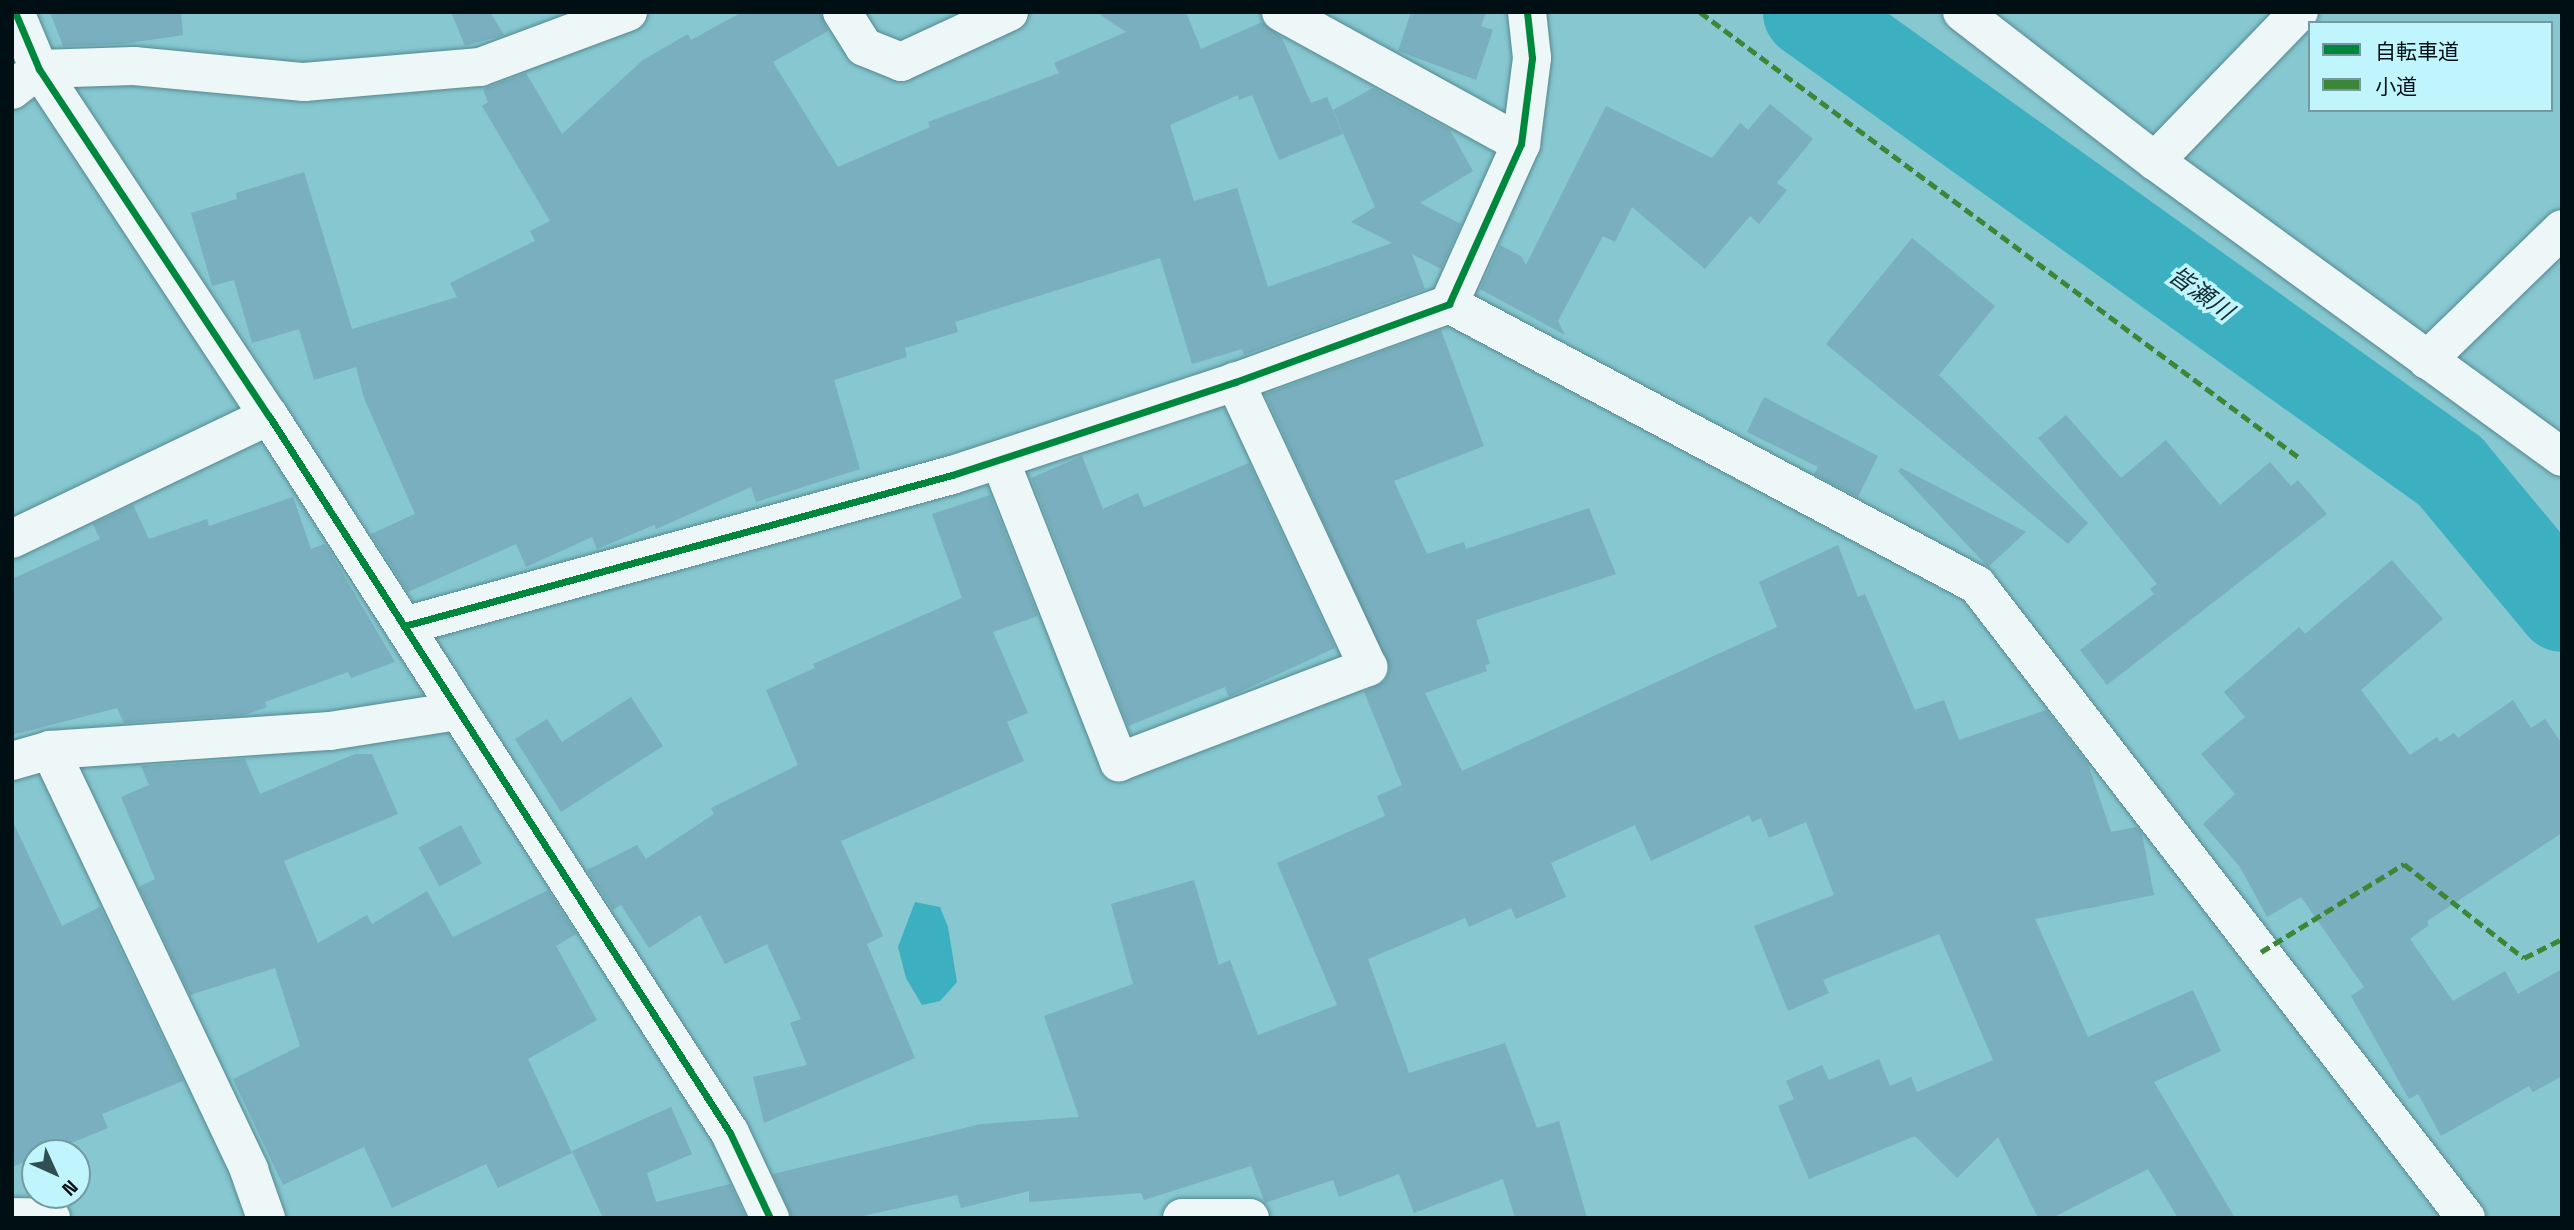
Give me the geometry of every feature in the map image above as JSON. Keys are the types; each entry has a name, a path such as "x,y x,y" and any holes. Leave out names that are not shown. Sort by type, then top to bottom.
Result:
{"street":[{"path":"15,12 26,80 269,416 730,1133 770,1218"},
{"path":"26,80 134,66 304,82 480,67 628,12"},
{"path":"842,12 864,47 901,62 1009,12"},
{"path":"1281,12 1521,144"},
{"path":"404,626 1000,460 1235,382 1449,304 1521,144 1532,58 1527,12"},
{"path":"2155,161 2298,12"},
{"path":"1972,16 2155,161 2562,457"},
{"path":"2427,360 2562,229"},
{"path":"1449,304 1977,585 2466,1218"},
{"path":"1000,460 1119,762 1368,667 1235,382"},
{"path":"12,539 269,416"},
{"path":"12,761 50,750 330,731 457,711"},
{"path":"50,750 249,1170 266,1218"},
{"path":"12,1217 51,1218"},
{"path":"1182,1218 1251,1218"}],"water":[{"path":"915,902 940,907 948,927 957,982 940,1001 922,1005 906,978 898,947"}],"building":[{"path":"50,12 181,12 183,35 123,44 63,46"},
{"path":"451,12 490,12 504,35 465,46"},
{"path":"742,12 820,12 828,31 773,62 838,167 930,127 928,122 1059,73 1054,63 1126,32 1096,12 1186,12 1201,49 1262,22 1282,38 1311,103 1327,97 1343,134 1279,160 1252,95 1239,100 1238,95 1170,125 1194,201 1237,188 1268,287 1392,243 1351,222 1375,207 1333,110 1373,88 1450,130 1473,171 1420,203 1461,224 1441,269 1412,254 1425,289 1244,355 1242,349 1192,364 1160,258 955,322 958,332 905,348 907,357 834,380 860,469 756,502 751,487 656,529 654,525 597,549 592,537 526,567 516,544 408,592 371,534 415,514 364,398 356,367 314,380 299,329 252,343 234,280 212,286 191,213 237,199 236,193 304,172 352,329 457,297 450,283 535,241 530,231 550,221 482,106 488,102 483,89 526,73 562,134 643,60 688,34 691,40"},
{"path":"1411,12 1486,12 1481,26 1493,30 1476,80 1398,51"},
{"path":"1770,104 1813,139 1777,183 1787,190 1759,224 1750,216 1705,269 1632,207 1615,242 1603,236 1558,321 1565,335 1480,289 1500,245 1521,256 1526,265 1606,106 1712,158 1740,123 1748,130"},
{"path":"1912,238 1995,306 1939,375 2088,523 2068,544 1826,344"},
{"path":"1441,330 1484,446 1394,481 1427,554 1464,542 1466,549 1589,508 1616,574 1476,620 1490,664 1485,665 1487,671 1425,693 1462,771 1777,627 1759,582 1838,545 1858,597 1865,594 1915,710 1944,700 1959,740 2046,710 2088,764 2111,832 2136,827 2142,834 2154,895 2035,919 2088,1037 2193,990 2221,1051 2154,1082 2235,1218 2178,1218 2148,1169 2052,1218 2038,1218 1998,1137 1957,1178 1915,1136 1809,1179 1778,1106 1794,1099 1786,1081 1822,1065 1829,1080 1879,1059 1890,1086 1911,1077 1917,1092 1993,1060 1939,934 1823,980 1829,993 1788,1011 1754,926 1834,895 1806,822 1769,838 1761,818 1752,822 1749,815 1651,861 1635,825 1551,863 1566,897 1516,919 1511,908 1469,927 1465,918 1368,959 1409,1073 1505,1043 1537,1128 1559,1121 1587,1218 1515,1218 1503,1179 1414,1213 1399,1174 1339,1197 1333,1180 1265,1203 1251,1166 1144,1200 1141,1193 1029,1202 1029,1191 961,1208 957,1195 854,1218 792,1218 773,1174 981,1124 1079,1117 1044,1016 1133,984 1111,904 1194,880 1219,965 1230,960 1258,1035 1337,1005 1277,863 1385,816 1377,796 1402,785 1364,692 1385,681 1390,669 1265,394"},
{"path":"1764,397 1878,456 1858,497 1814,474 1818,467 1747,432"},
{"path":"2066,415 2121,478 2166,440 2220,505 2270,462 2291,486 2298,480 2327,514 2107,685 2080,650 2154,594 2150,589 2157,584 2038,438"},
{"path":"1082,456 1103,509 1138,493 1144,507 1249,463 1335,648 1229,697 1225,687 1128,726 1031,478"},
{"path":"1901,468 2026,532 1988,567 1898,471"},
{"path":"990,495 1038,616 993,632 1028,713 1007,722 1024,761 841,841 883,936 867,944 915,1058 764,1123 753,1077 807,1065 790,1023 801,1019 767,944 725,964 700,915 649,948 621,905 613,910 587,870 637,845 646,859 714,814 711,808 798,765 766,690 815,668 813,664 962,598 932,514"},
{"path":"293,497 311,549 324,544 330,552 395,662 351,678 348,672 265,702 267,707 245,715 124,723 117,708 12,735 12,579 100,539 93,524 133,505 149,539 207,519 209,526"},
{"path":"2392,560 2443,619 2361,690 2410,755 2437,737 2440,742 2454,733 2458,738 2513,700 2531,728 2545,719 2562,744 2562,833 2427,921 2429,925 2410,939 2453,1001 2505,971 2518,994 2562,969 2562,1076 2533,1092 2529,1086 2441,1136 2418,1094 2409,1099 2351,996 2364,987 2301,897 2267,917 2240,867 2203,824 2235,794 2201,754 2245,717 2224,692 2299,627 2305,634"},
{"path":"631,697 663,746 561,812 515,739 547,719 562,742"},
{"path":"355,754 372,754 398,814 284,861 318,943 367,915 372,924 427,891 453,937 548,890 576,934 556,946 597,1020 528,1059 572,1153 498,1188 486,1164 392,1208 364,1147 283,1185 233,1079 300,1046 275,968 190,995 139,887 155,879 121,797 149,785 141,766 245,759 260,794"},
{"path":"12,820 62,926 100,907 183,1081 102,1114 108,1128 81,1139 21,1139 21,1163 12,1167"},
{"path":"461,825 482,864 439,886 419,848"},
{"path":"671,1107 692,1154 647,1173 656,1202 730,1184 746,1218 603,1218 572,1151"}],"waterway":[{"name":"皆瀬川","path":"1808,12 2450,471 2562,606"}],"marked path":[{"path":"1700,12 2301,459"},
{"path":"2261,952 2404,864 2524,958 2562,939"}],"cycle path":[{"path":"15,12 39,69 269,416 730,1133 770,1218"},
{"path":"404,626 952,475 1235,382 1449,304 1521,144 1532,58 1527,12"}]}
